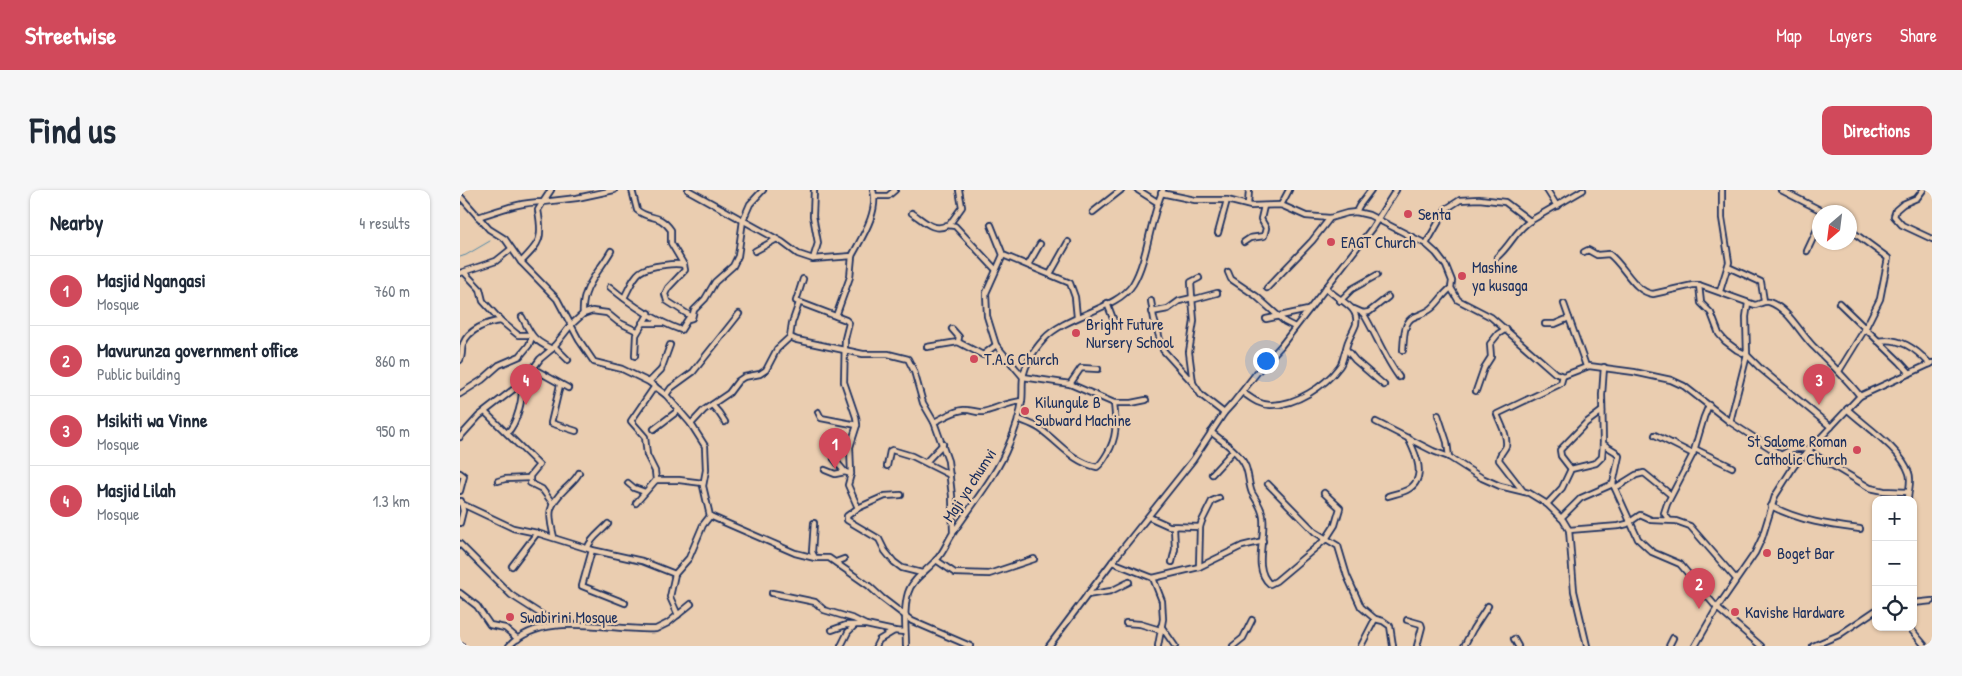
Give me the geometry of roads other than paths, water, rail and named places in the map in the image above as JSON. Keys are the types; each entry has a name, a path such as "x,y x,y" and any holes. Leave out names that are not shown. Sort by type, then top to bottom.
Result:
{"street":[{"path":"521,262 540,240 542,232 538,210 551,190"},
{"path":"478,217 499,208 508,208 528,202 577,198 614,190"},
{"path":"632,190 636,210 641,214 660,218 671,230 671,243 685,270 668,288 665,294 667,301 692,318"},
{"path":"688,190 774,238 798,254 813,259 852,256"},
{"path":"610,287 649,314 681,330 688,319 692,318 694,310 705,299 715,282 733,266 738,256 742,220 750,204 763,190"},
{"path":"813,259 818,243 813,216 814,190"},
{"path":"836,316 850,278 852,256 870,218 873,193 888,196 895,190"},
{"path":"949,225 962,207 959,190"},
{"path":"1093,212 1121,190"},
{"path":"1138,190 1158,202"},
{"path":"1248,205 1250,190"},
{"path":"1281,206 1289,190"},
{"path":"1356,212 1372,190"},
{"path":"1049,646 1086,595 1193,460 1224,413 1326,290 1372,228 1396,190"},
{"path":"1547,190 1557,206"},
{"path":"1497,257 1506,250 1517,231 1530,221 1584,190"},
{"path":"1720,292 1728,267 1722,218 1722,190"},
{"path":"1781,190 1812,206"},
{"path":"1923,190 1918,198 1903,204 1896,210 1894,216 1902,224 1932,239"},
{"path":"1162,192 1195,200 1227,200 1248,205 1281,206 1306,216 1330,218 1356,212 1378,218 1426,244 1446,266 1452,281 1451,288 1458,300 1488,315 1555,373 1563,376 1586,366 1604,367 1643,373 1671,380 1684,386 1730,422 1781,454 1794,466"},
{"name":"Maji ya chumvi","path":"906,646 905,615 908,592 922,573 936,560 998,467 1009,446 1022,401 1023,377 1031,356 1044,338 1057,328 1126,292 1134,282 1162,192"},
{"path":"460,196 488,229 504,239 521,262 557,300 594,362 622,369 655,386 680,410 705,446 706,464 703,483 710,516 703,525 689,558 675,574 670,597 678,615"},
{"path":"1426,244 1446,209 1460,200 1478,198 1506,202 1530,221"},
{"path":"1218,233 1227,200"},
{"path":"1244,242 1250,238 1264,236 1266,228 1261,219 1264,206"},
{"path":"912,213 936,228 949,225 955,226 996,270"},
{"path":"1267,288 1312,241 1330,218"},
{"path":"991,225 1002,255 987,287 985,297 987,316 996,345 1023,377 1070,384 1114,402 1131,403 1146,400"},
{"path":"1839,371 1865,329 1880,299 1888,258 1857,235"},
{"path":"755,252 771,243 775,240 774,238"},
{"path":"1806,251 1812,239"},
{"path":"1050,274 1068,242"},
{"path":"1028,265 1040,244"},
{"path":"511,250 496,261 462,272 480,289 483,301 514,333 532,336"},
{"path":"1584,252 1588,250 1597,255 1609,254 1616,259 1639,287 1648,293 1653,294 1699,285 1754,305 1764,301 1772,304 1784,312 1860,396"},
{"path":"583,314 582,304 585,292 611,251"},
{"path":"1002,255 1070,283 1075,297 1077,317"},
{"path":"624,298 630,283 640,271 657,266 684,265"},
{"path":"1728,267 1761,282 1764,301"},
{"path":"1228,272 1229,277 1256,296 1285,322 1295,327"},
{"path":"1340,301 1352,289 1377,275"},
{"path":"1194,383 1189,352 1194,321 1190,282 1199,278"},
{"path":"803,280 796,301 848,321 844,382 857,425 850,447 851,474 848,485 858,508"},
{"path":"1699,285 1700,300 1703,306 1711,313 1720,335 1731,346 1747,355 1831,427"},
{"path":"1403,350 1406,325 1409,320 1427,312 1451,288"},
{"path":"1326,290 1340,301 1363,313 1371,325 1389,364 1399,377"},
{"path":"1152,312 1168,309 1179,301 1217,293"},
{"path":"1363,313 1371,310 1388,297"},
{"path":"1151,301 1152,312 1164,350 1194,383 1201,395 1224,413"},
{"path":"691,424 704,410 729,393 744,377 760,374 766,370 773,356 790,337 792,322 799,303"},
{"path":"1107,303 1115,324"},
{"path":"1730,422 1747,355 1746,317 1748,303"},
{"path":"1840,303 1910,373"},
{"path":"1564,304 1586,366"},
{"path":"1242,392 1256,401 1269,405 1297,399 1315,389 1343,361 1347,344 1356,322 1354,309"},
{"path":"1266,319 1308,310"},
{"path":"460,436 479,416 521,384 540,359 583,314 592,311 606,313 618,322 637,331"},
{"path":"635,356 637,331 649,314"},
{"path":"666,395 693,372 739,314"},
{"path":"522,316 532,336 539,343 553,347 568,360"},
{"path":"1545,324 1555,324 1569,318"},
{"path":"460,360 462,346 473,331 490,322 501,321"},
{"path":"642,324 664,323"},
{"path":"952,329 959,336 958,342"},
{"path":"1476,391 1484,368 1491,357 1490,344 1498,334 1506,329"},
{"path":"460,394 482,380 498,365 520,356 529,345 532,336"},
{"path":"790,337 863,354 888,354 908,359 914,371 923,403 934,422 937,434 943,444 950,475 953,533"},
{"path":"1695,646 1716,608 1755,553 1779,488 1794,466 1860,396 1931,364 1918,352 1897,340 1878,342"},
{"path":"927,347 958,342 983,355 996,345"},
{"path":"649,382 661,370 670,344"},
{"path":"1346,349 1355,360 1384,385"},
{"path":"1547,504 1562,488 1571,469 1599,461 1602,454 1604,367"},
{"path":"1070,384 1081,368 1098,369"},
{"path":"534,369 568,388"},
{"path":"1523,491 1499,460 1500,454 1505,448 1506,439 1497,414 1558,385 1561,383 1563,376"},
{"path":"507,433 517,419 522,392 521,384"},
{"path":"560,385 551,423 576,431"},
{"path":"636,502 656,480 655,471 647,455 645,437 630,421 655,386"},
{"path":"934,422 957,411 982,412 1012,402 1022,401"},
{"path":"1018,419 1040,429 1072,456 1097,467 1114,441 1116,423 1114,402"},
{"path":"1669,520 1664,513 1671,495 1694,452 1709,405"},
{"path":"712,406 725,422"},
{"path":"1847,409 1883,440 1905,464 1910,477 1908,496"},
{"path":"654,429 680,410"},
{"path":"1571,469 1561,456 1560,450 1586,423 1602,411"},
{"path":"485,412 539,465 530,478 530,483 542,489 553,504"},
{"path":"818,412 821,418 857,425"},
{"path":"1438,415 1447,442 1449,457"},
{"path":"1376,422 1433,451 1449,457 1482,478 1500,486 1523,491 1547,504 1561,518 1569,530 1574,591 1587,646"},
{"path":"1211,432 1223,440 1245,466 1251,492 1261,508 1264,530 1261,568 1262,575 1270,584 1326,539 1335,525 1341,509 1324,493"},
{"path":"1655,435 1732,467"},
{"path":"1388,496 1407,490 1416,481 1419,461 1407,437"},
{"path":"926,462 943,444"},
{"path":"1603,444 1619,456 1614,486 1633,531 1641,544 1652,552 1680,564 1716,608 1761,646"},
{"path":"1781,454 1797,448 1809,450 1870,488 1884,491 1908,492"},
{"path":"887,466 890,451 892,450 926,462 950,475"},
{"path":"1212,474 1233,451"},
{"path":"834,459 845,472"},
{"path":"825,470 835,474 845,472 851,474"},
{"path":"554,538 549,518 553,504 579,472"},
{"path":"1561,518 1581,498 1614,486 1641,472 1644,472 1671,495"},
{"path":"460,473 464,476 460,491"},
{"path":"498,481 530,478"},
{"path":"656,480 703,483"},
{"path":"628,483 645,492"},
{"path":"1268,484 1315,532 1340,548 1347,576 1361,607 1374,619 1383,621 1390,626 1393,646"},
{"path":"901,495 885,496 858,508 847,516 847,520 879,539 885,551 902,568 922,573"},
{"path":"1199,567 1200,527 1212,501 1219,498"},
{"path":"460,502 513,528 642,561 675,574"},
{"path":"460,502 463,511 460,523"},
{"path":"1772,506 1781,511 1819,523 1860,529"},
{"path":"1569,530 1619,526 1640,515 1651,520 1669,520 1686,524 1694,528 1736,579"},
{"path":"710,516 795,554 815,558 829,558 860,578 895,609 912,621 970,646"},
{"path":"1149,517 1162,524 1174,527 1200,527"},
{"path":"814,522 812,552 815,558"},
{"path":"608,524 600,534 590,541 582,586 625,603"},
{"path":"1172,562 1175,549 1174,527"},
{"path":"512,566 537,533"},
{"path":"1112,562 1153,578 1199,567 1242,546 1263,540"},
{"path":"460,544 511,594 558,625"},
{"path":"836,562 844,558"},
{"path":"936,560 955,573 989,574 1034,559"},
{"path":"1153,578 1162,601 1163,619 1158,646"},
{"path":"1086,595 1111,591 1129,582"},
{"path":"772,592 819,604 824,610 854,619 866,625 894,632 905,632"},
{"path":"460,593 477,606 490,625 505,628 518,639"},
{"path":"1917,603 1932,601"},
{"path":"509,646 518,639 545,627 558,625 656,629 691,604"},
{"path":"1464,646 1488,606"},
{"path":"1813,646 1839,635 1872,613"},
{"path":"1361,646 1374,619"},
{"path":"1233,646 1243,638 1252,620"},
{"path":"1407,620 1421,624 1422,627 1417,646"},
{"path":"1126,623 1161,628 1175,646"},
{"path":"832,630 846,625 866,625"},
{"path":"841,646 848,632 854,626"},
{"path":"1912,631 1925,646"},
{"path":"876,646 879,640 894,632"},
{"path":"1669,646 1673,638"},
{"path":"1514,639 1518,646"},
{"path":"1159,640 1170,642"}],"waterway":[{"path":"460,257 490,241"}],"place":[{"name":"Senta","path":"1408,214"},
{"name":"EAGT Church","path":"1331,242"},
{"name":"Mashine ya kusaga","path":"1462,276"},
{"name":"Bright Future Nursery School","path":"1076,333"},
{"name":"T.A.G Church","path":"974,359"},
{"name":"Masjid Lilah","path":"526,405"},
{"name":"Msikiti wa Vinne","path":"1819,405"},
{"name":"Kilungule B Subward Machine","path":"1025,411"},
{"name":"St Salome Roman Catholic Church","path":"1857,450"},
{"name":"Masjid Ngangasi","path":"835,469"},
{"name":"Boget Bar","path":"1767,553"},
{"name":"Mavurunza government office","path":"1699,609"},
{"name":"Kavishe Hardware","path":"1735,612"},
{"name":"Swabirini Mosque","path":"510,617"}]}
